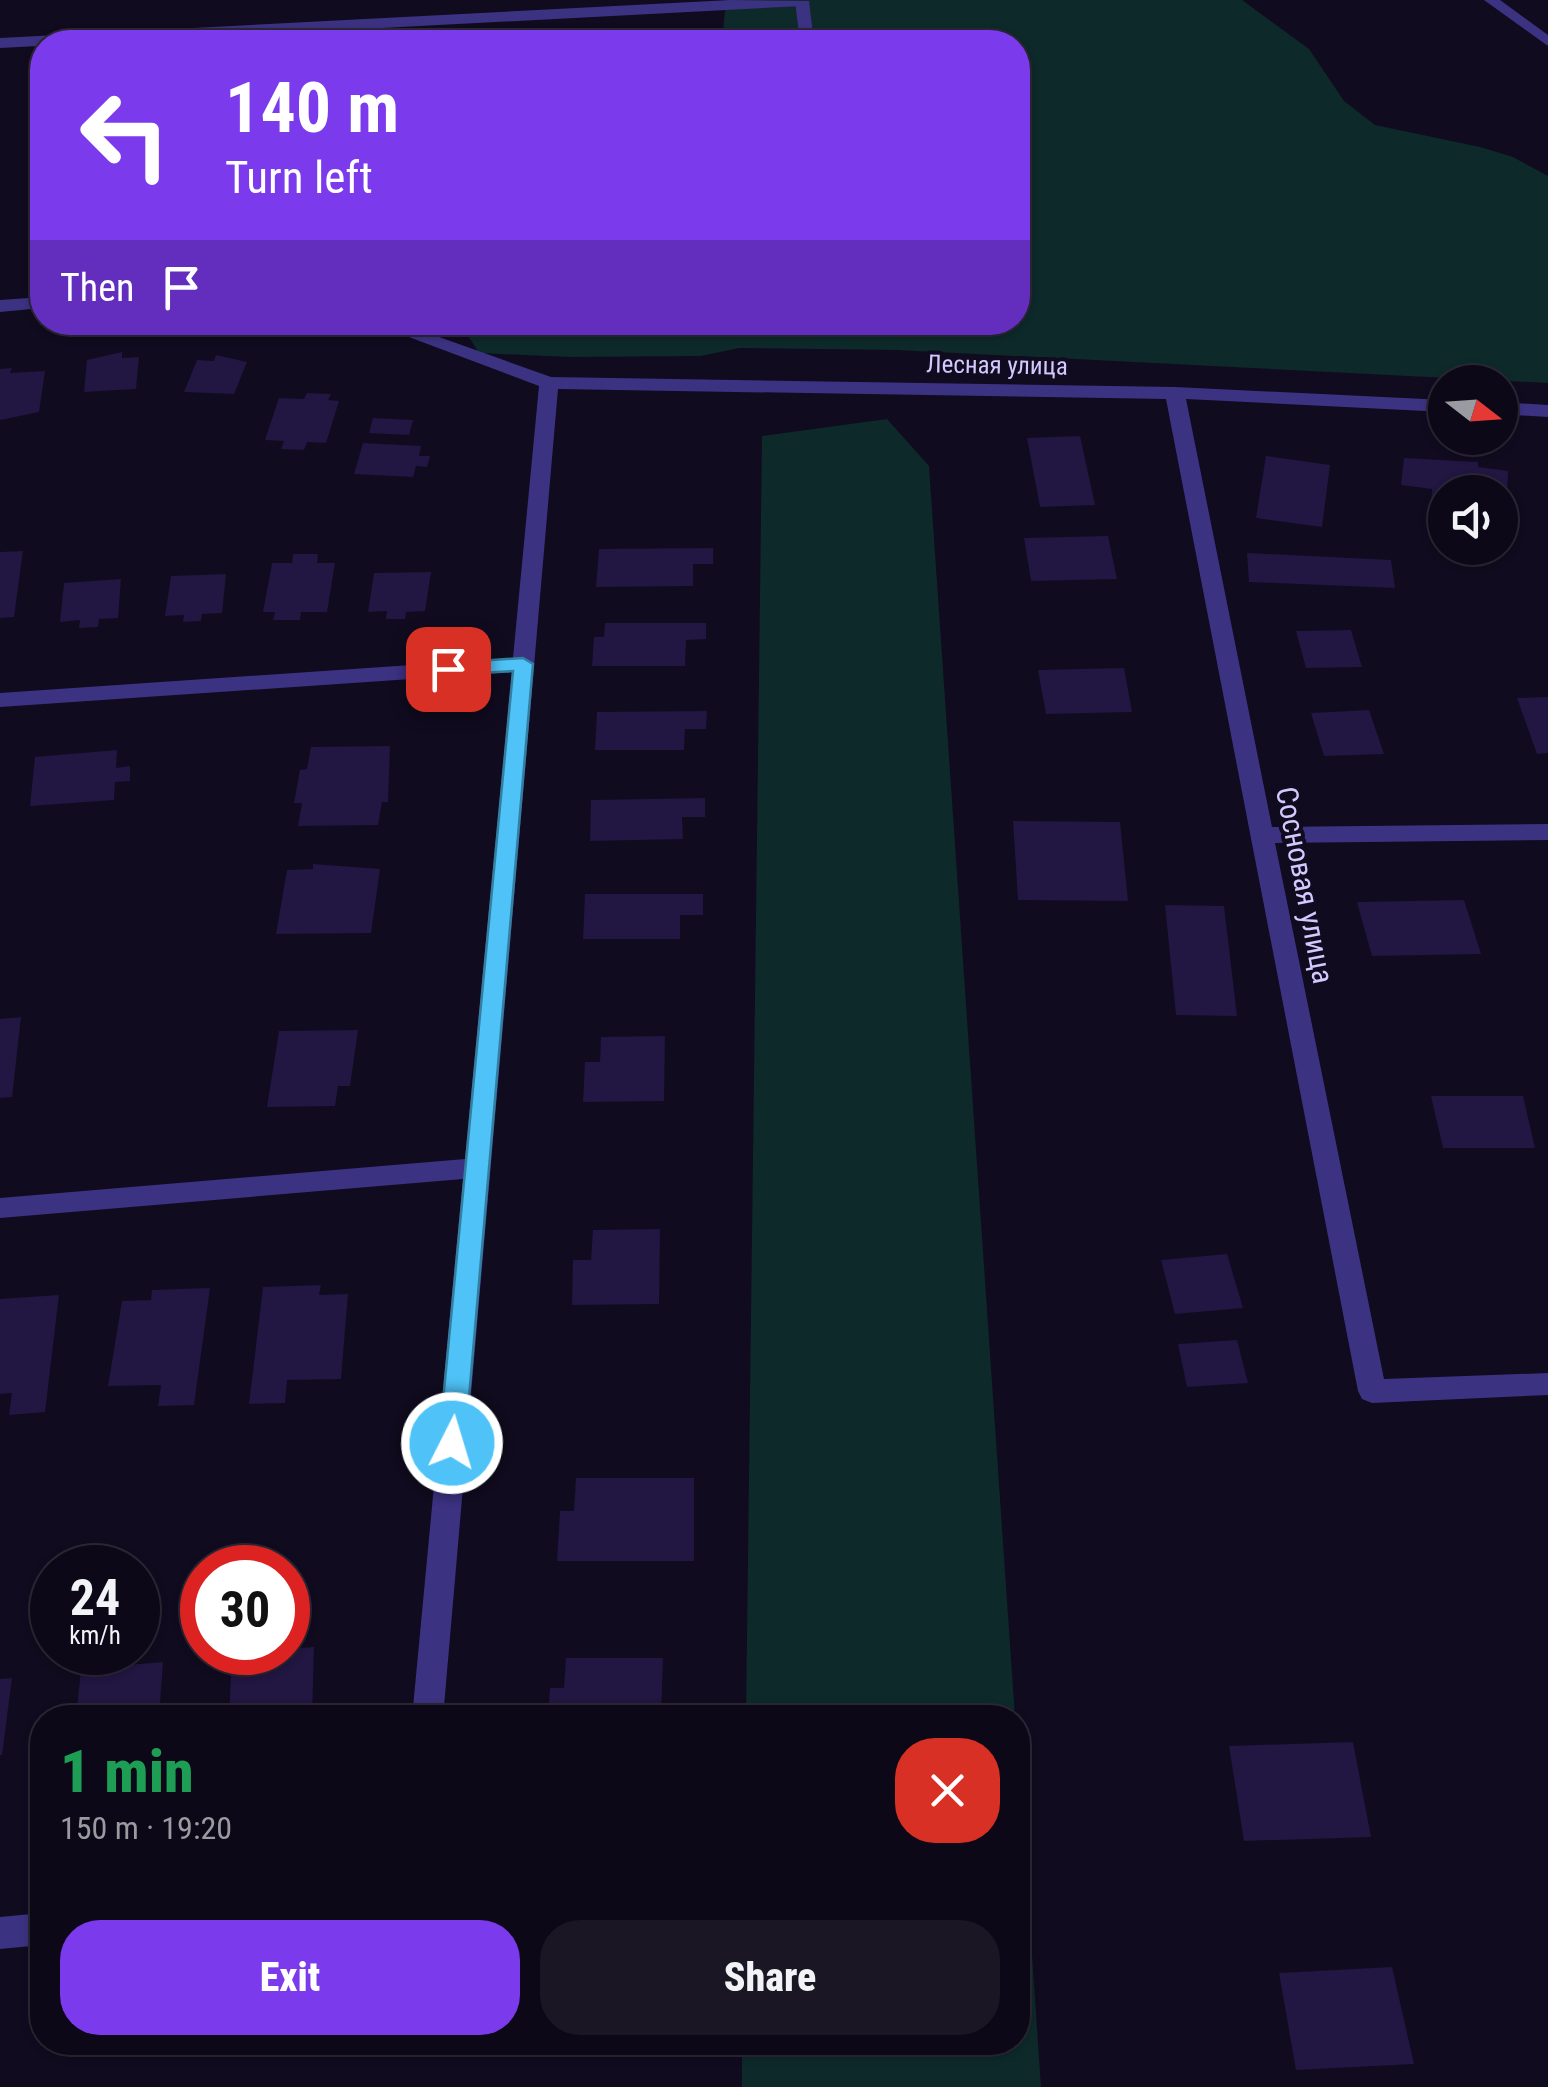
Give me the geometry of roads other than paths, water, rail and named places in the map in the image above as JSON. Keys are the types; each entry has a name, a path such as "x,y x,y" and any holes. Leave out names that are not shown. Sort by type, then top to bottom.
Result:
{"street":[{"path":"248,30 802,1"},
{"path":"0,43 30,41"},
{"path":"0,306 30,304"},
{"name":"Лесная улица","path":"414,335 549,383 1175,393 1428,405"},
{"path":"428,1705 549,383"},
{"name":"Сосновая улица","path":"1175,393 1372,1390 1548,1384"},
{"path":"1518,409 1548,411"},
{"path":"0,700 523,664"},
{"path":"1262,835 1548,832"},
{"path":"0,1208 478,1168"},
{"path":"0,1934 30,1930"}],"lane":[{"path":"1490,0 1548,42"},
{"path":"802,1 806,30"}]}
